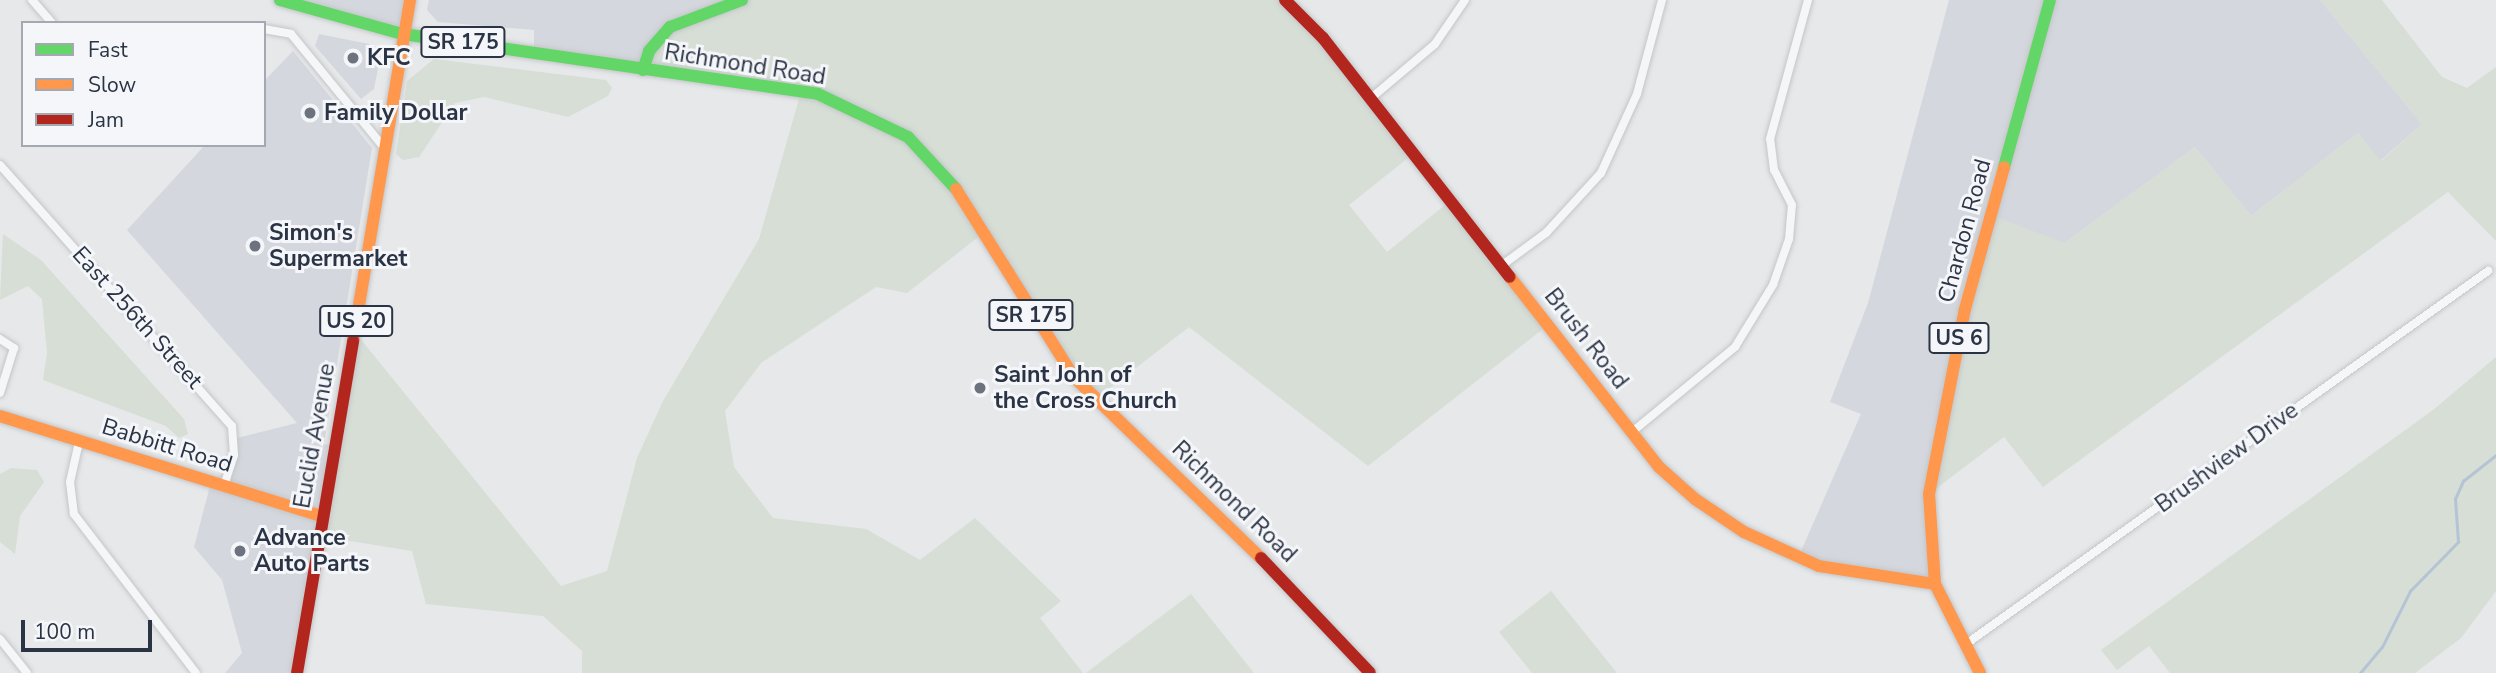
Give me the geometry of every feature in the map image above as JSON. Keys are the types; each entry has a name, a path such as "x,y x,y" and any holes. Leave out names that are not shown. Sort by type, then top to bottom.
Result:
{"main road":[{"name":"SR 175","path":"280,0 403,34"},
{"name":"Euclid Avenue","path":"297,673 410,0"},
{"path":"643,70 670,27 742,0"},
{"name":"Brush Road","path":"1285,0 1370,99 1632,432 1695,499 1791,556 1856,576 1935,584"},
{"name":"Chardon Road","path":"1980,673 1935,584 1927,524 1934,456 1965,309 2050,0"},
{"name":"Richmond Road","path":"403,34 818,94 870,114 908,137 961,195 1013,289 1074,377 1316,611 1370,673"},
{"name":"Babbitt Road","path":"0,416 322,516"}],"street":[{"path":"32,0 50,21"},
{"path":"1370,99 1436,44 1465,0"},
{"path":"1501,266 1546,233 1601,173 1637,94 1662,0"},
{"path":"1632,432 1735,347 1773,285 1792,205 1774,170 1770,139 1808,0"},
{"path":"266,29 280,28 385,149"},
{"name":"East 256th Street","path":"0,165 4,176 232,426 234,455 224,486"},
{"name":"Brushview Drive","path":"1966,644 2488,271"},
{"path":"0,339 14,348 0,393"},
{"path":"79,442 70,482 74,514 196,673"},
{"path":"0,639 27,673"}],"shaded area":[{"path":"280,0 410,0 403,34"},
{"path":"429,0 742,0 643,70 534,51 534,30 438,22 427,10"},
{"path":"742,0 1286,0 1413,154 1349,205 1387,252 1450,201 1548,325 1368,466 1189,327 1097,398 982,234 907,293 876,287 761,363 725,411 734,467 773,518 866,529 920,560 975,518 1061,601 1040,618 1083,673 582,673 582,651 543,616 426,604 412,551 319,536 354,331 561,586 607,571 637,458 663,401 759,239 801,92 643,70 661,34"},
{"path":"1949,0 2320,0 2422,124 2380,161 2358,133 2251,216 2195,147 2065,243 1934,456 1935,584 1798,558 1861,414 1830,402 1868,303"},
{"path":"2320,0 2382,0 2442,77 2467,88 2496,67 2496,241 2448,192 2043,487 2004,437 1929,494 1991,215 2065,243 2195,147 2251,216 2358,133 2381,161 2422,124"},
{"path":"319,34 369,44 380,59 374,89 361,99 315,46"},
{"path":"293,51 372,148 324,444 334,446 297,673 225,673 242,653 222,580 194,547 211,482 225,485 233,439 297,423 127,230 203,147 266,147 266,79"},
{"path":"434,59 606,80 612,88 608,96 568,117 484,97 455,103 419,157 403,160 396,154 407,81"},
{"path":"3,234 41,260 184,419 188,434 179,438 166,426 43,380 47,353 42,299 28,286 0,300"},
{"path":"2496,357 2496,591 2461,638 2415,673 2170,673 2149,646 2117,670 2101,650 2433,410"},
{"path":"11,468 37,470 44,482 20,516 15,554 0,542 0,474"},
{"path":"1551,591 1617,673 1532,673 1499,632"},
{"path":"1191,594 1254,673 1086,673 1111,654"}],"waterway":[{"path":"2360,673 2382,647 2410,591 2458,542 2455,499 2463,481 2496,455"}],"traffic: fast":[{"path":"280,0 403,34 818,94 908,137 956,189"},
{"path":"643,70 649,51 670,27 742,0"},
{"path":"2004,167 2050,0"}],"traffic: slow":[{"path":"353,341 410,0"},
{"path":"1980,673 1935,584 1929,494 1965,309 2004,167"},
{"path":"956,189 1074,377 1261,558"},
{"path":"1510,277 1659,467 1695,499 1744,532 1819,566 1935,584"},
{"path":"0,416 322,516"}],"traffic: jam":[{"path":"1285,0 1323,38 1510,277"},
{"path":"297,673 353,341"},
{"path":"1261,558 1370,673"}],"place":[{"name":"KFC","path":"353,58"},
{"name":"Family Dollar","path":"310,113"},
{"name":"Simon's Supermarket","path":"255,246"},
{"name":"Saint John of the Cross Church","path":"980,388"},
{"name":"Advance Auto Parts","path":"240,551"}]}
